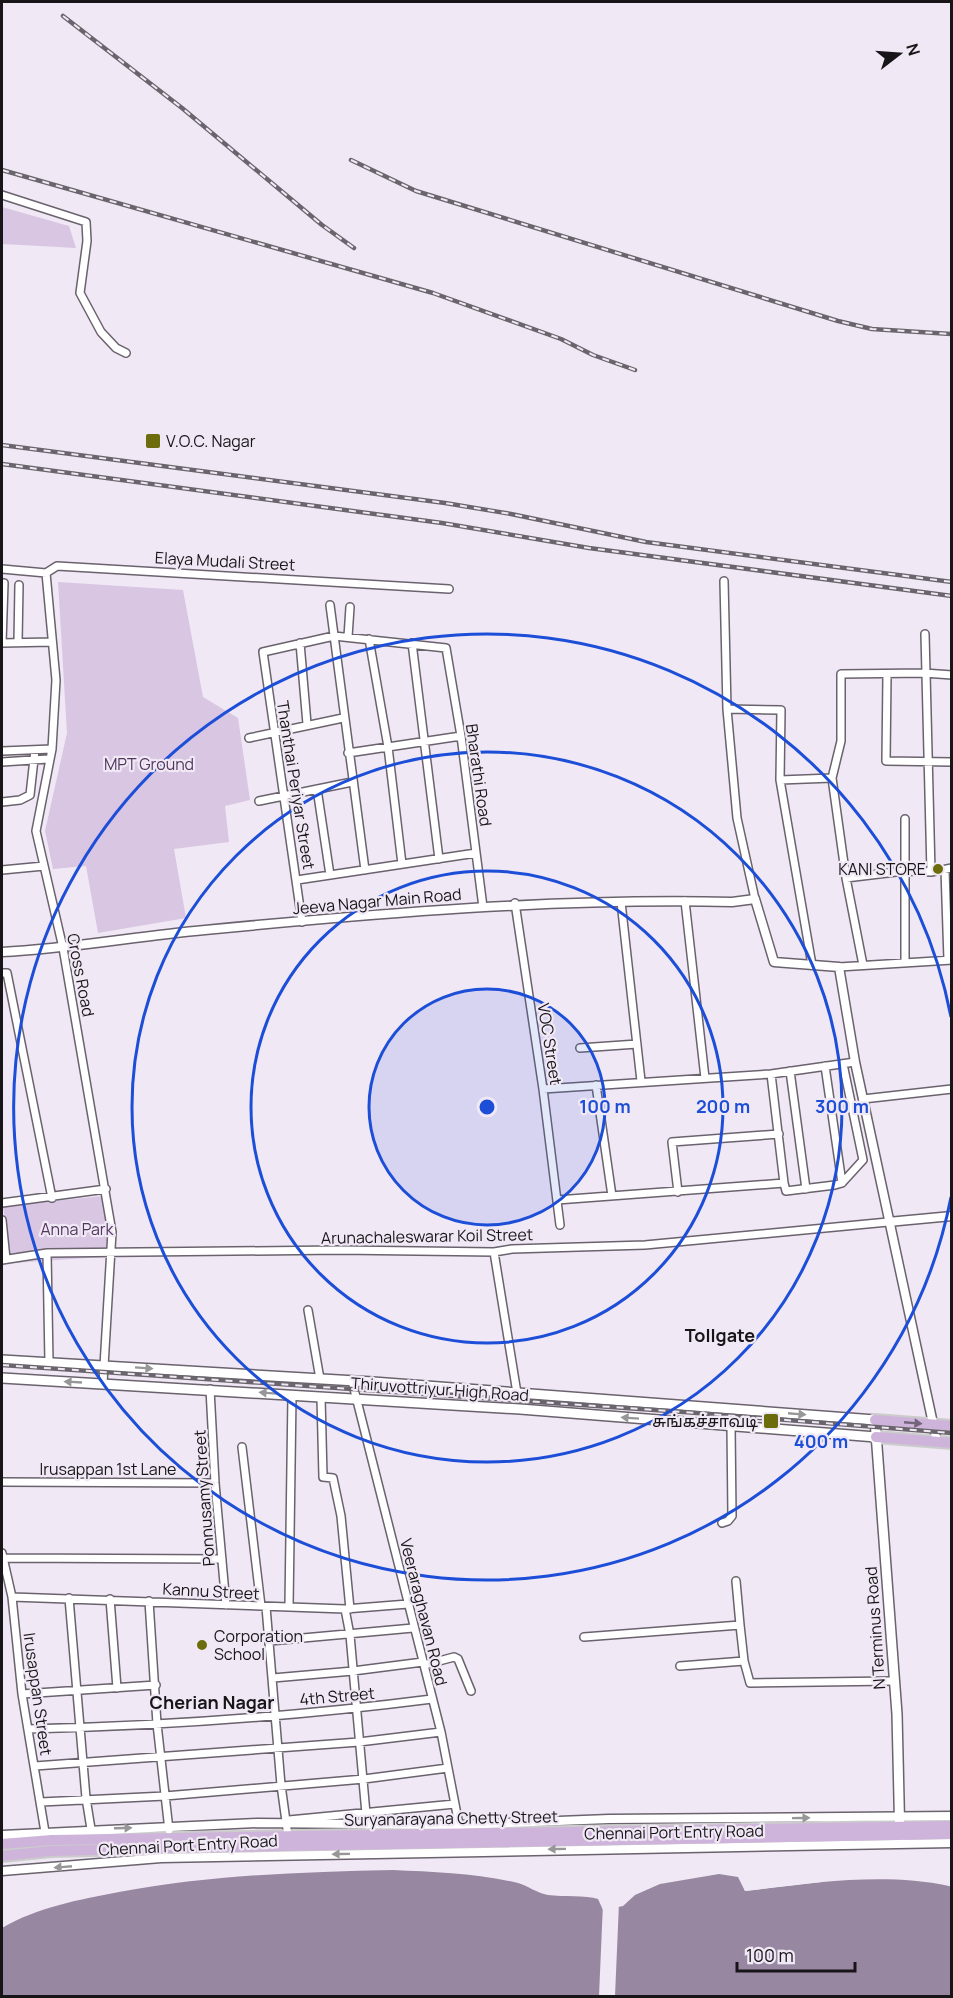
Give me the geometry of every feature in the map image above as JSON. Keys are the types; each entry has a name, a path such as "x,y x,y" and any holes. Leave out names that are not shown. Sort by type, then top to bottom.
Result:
{"main road":[{"name":"Thiruvottriyur High Road","path":"2,1360 352,1381 875,1420"},
{"name":"Thiruvottriyur High Road","path":"2,1378 356,1398 876,1437"},
{"path":"875,1420 951,1426"},
{"name":"N Terminus Road","path":"875,1420 894,1680 900,1830"},
{"path":"876,1437 951,1443"},
{"path":"900,1830 951,1826"},
{"name":"Suryanarayana Chetty Street","path":"2,1856 169,1838 459,1829 900,1830"},
{"path":"900,1830 951,1834"},
{"name":"Suryanarayana Chetty Street","path":"2,1844 46,1836 169,1838 900,1830"}],"street":[{"path":"2,195 86,222 87,242 80,293 101,332 116,348 126,353"},
{"name":"Elaya Mudali Street","path":"2,569 46,573 57,566 449,589"},
{"name":"Cross Road","path":"46,573 57,680 52,750 48,759 36,831 63,948 113,1239 110,1252 103,1383"},
{"path":"724,581 727,709 737,819 755,899 774,962 839,967 950,960 948,869 931,872 904,871 846,878"},
{"path":"4,583 2,643 52,642"},
{"path":"18,642 19,585"},
{"path":"330,606 343,718 365,870"},
{"path":"348,637 350,607"},
{"path":"925,634 926,761 931,872"},
{"path":"307,724 300,643 333,636 412,643 439,859"},
{"path":"369,639 388,747 402,864"},
{"name":"Thanthai Periyar Street","path":"300,643 262,652 302,922"},
{"name":"Bharathi Road","path":"412,643 446,648 461,736 483,907"},
{"path":"863,965 846,878 832,778 841,741 841,674 951,675"},
{"path":"887,675 886,761 951,762"},
{"path":"727,709 781,710 780,780 812,965"},
{"path":"249,738 343,718"},
{"path":"348,753 461,736"},
{"path":"2,802 20,800 30,795 35,750"},
{"path":"2,751 52,750"},
{"path":"2,762 48,759"},
{"path":"780,780 832,778"},
{"path":"259,801 352,782"},
{"path":"317,789 330,875"},
{"path":"904,819 905,963"},
{"path":"297,880 476,853"},
{"path":"2,870 44,866"},
{"name":"Jeeva Nagar Main Road","path":"2,952 63,948 204,930 515,903 755,899"},
{"path":"685,901 705,1078"},
{"path":"621,902 641,1081"},
{"name":"VOC Street","path":"515,903 543,1089 560,1225"},
{"path":"839,967 855,1062 888,1222 938,1442"},
{"path":"2,973 7,973 51,1198"},
{"path":"580,1048 637,1044"},
{"path":"543,1089 771,1074 855,1062"},
{"path":"771,1074 786,1191 806,1189 842,1183 863,1160 843,1064"},
{"path":"825,1066 842,1183"},
{"path":"790,1071 806,1189"},
{"path":"596,1085 612,1196"},
{"path":"863,1099 951,1089"},
{"path":"678,1192 672,1142 779,1134"},
{"path":"557,1200 784,1183"},
{"path":"2,1203 106,1189"},
{"path":"888,1222 951,1216"},
{"path":"2,1220 4,1259"},
{"name":"Arunachaleswarar Koil Street","path":"4,1259 47,1253 110,1252 340,1250 494,1252 645,1245 888,1222"},
{"path":"113,1239 125,1252"},
{"path":"494,1252 517,1393"},
{"path":"47,1253 49,1362"},
{"path":"308,1310 320,1379"},
{"name":"Veeraraghavan Road","path":"352,1381 441,1732 459,1829"},
{"name":"Ponnusamy Street","path":"210,1389 215,1483 226,1605"},
{"path":"289,1606 292,1395"},
{"path":"321,1397 323,1477 333,1478 341,1516 367,1825"},
{"path":"722,1523 728,1521 732,1516 730,1426"},
{"path":"242,1447 270,1641 281,1785 288,1836"},
{"name":"Irusappan 1st Lane","path":"2,1482 215,1483"},
{"path":"2,1555 222,1559"},
{"name":"Irusappan Street","path":"2,1555 12,1597 22,1694 46,1836"},
{"path":"736,1581 744,1661 750,1683 894,1680"},
{"name":"Kannu Street","path":"12,1597 348,1609 408,1604"},
{"path":"69,1598 79,1691 86,1798 91,1829"},
{"path":"110,1599 117,1688"},
{"path":"149,1601 157,1724 169,1838"},
{"path":"584,1637 740,1625"},
{"path":"270,1641 413,1628"},
{"path":"273,1678 424,1663 454,1657 458,1659 471,1691"},
{"path":"680,1665 744,1661"},
{"path":"22,1694 156,1685"},
{"name":"4th Street","path":"28,1729 157,1724 357,1708 432,1699"},
{"path":"35,1766 278,1746 359,1742 441,1732"},
{"path":"41,1802 86,1798 165,1796 364,1779 448,1768"},
{"path":"2,1835 46,1836 91,1829 169,1838 286,1822 455,1804"},
{"path":"900,1830 951,1816"},
{"path":"286,1822 459,1829"},
{"name":"Chennai Port Entry Road","path":"2,1871 160,1858 900,1830 951,1843"}],"green space":[{"path":"2,207 69,226 76,248 2,244"},
{"name":"MPT Ground","path":"58,582 183,590 203,697 238,718 250,800 225,806 229,842 174,849 186,918 98,933 86,866 53,869 45,831 67,733"},
{"name":"Anna Park","path":"103,1196 112,1243 103,1257 11,1263 3,1206"}],"shaded area":[{"path":"393,1870 503,1880 518,1883 548,1895 598,1899 603,1910 623,1906 635,1895 660,1884 719,1874 738,1877 745,1891 821,1882 873,1879 949,1886 951,1887 951,1996 2,1996 2,1928 44,1909 73,1901 153,1886 221,1878 289,1873"}],"pier":[{"path":"739,1874 747,1888 822,1879 822,1882 745,1891"},
{"path":"603,1903 604,1906 619,1903 615,1996 599,1996"}],"railway":[{"path":"63,16 182,108 322,225 354,248"},
{"path":"351,160 416,191 838,321 872,329 951,334"},
{"path":"2,170 433,293 561,339 593,355 635,370"},
{"path":"2,445 445,503 646,542 952,582"},
{"path":"2,464 442,523 589,548 952,596"},
{"path":"2,1365 684,1412 952,1433"}],"place":[{"name":"V.O.C. Nagar","path":"153,441"},
{"name":"KANI STORE","path":"938,869"},
{"name":"சுங்கச்சாவடி","path":"771,1421"},
{"name":"Corporation School","path":"202,1645"}],"district":[{"name":"Tollgate","path":"720,1335"},
{"name":"Cherian Nagar","path":"212,1702"}]}
